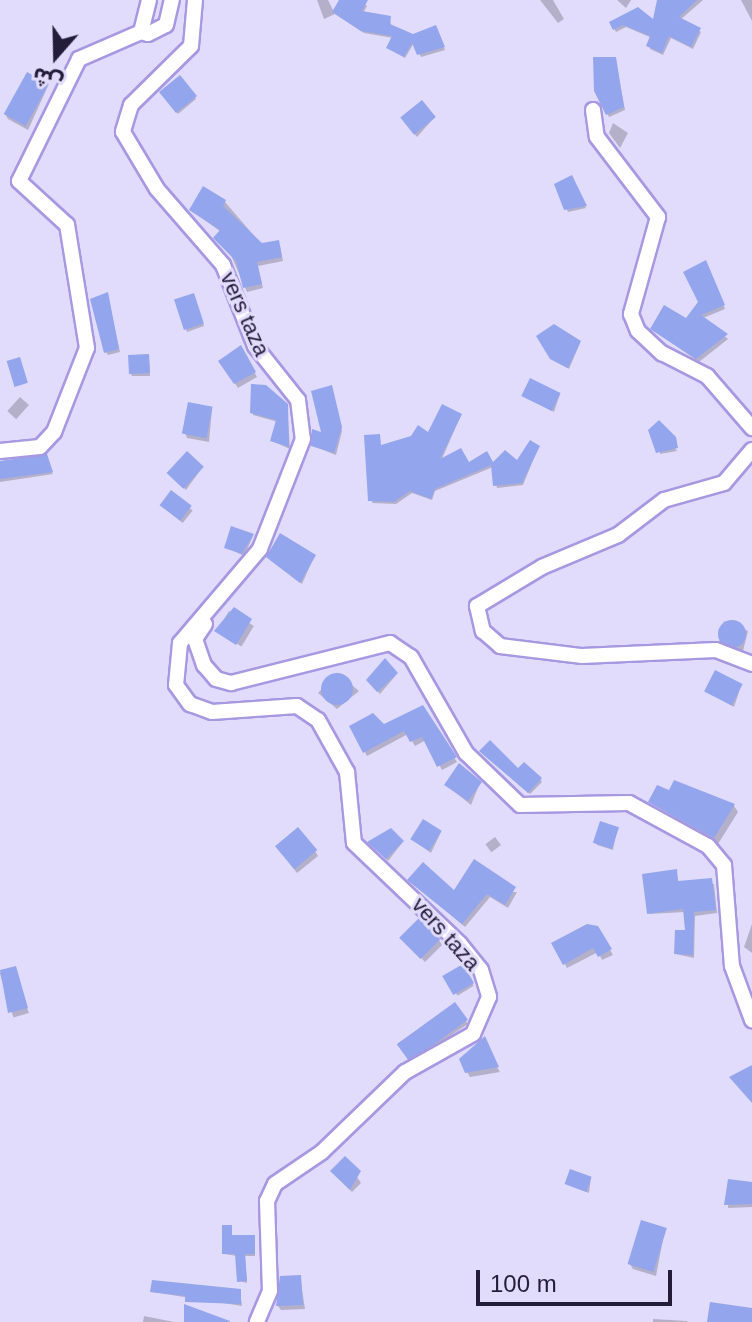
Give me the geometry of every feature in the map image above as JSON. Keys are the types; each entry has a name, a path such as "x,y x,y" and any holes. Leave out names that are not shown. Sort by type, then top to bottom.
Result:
{"street":[{"path":"141,32 149,0"},
{"path":"0,451 40,447 54,432 87,348 67,225 19,181 79,59 141,32 166,25 172,0"},
{"name":"vers taza","path":"195,0 191,46 131,105 123,132 157,189 223,265 255,346 291,388 303,421 299,458 274,524 195,639 216,679 231,683 390,643 411,657 466,753 520,805 629,803 708,846 724,865 732,966 752,1020"},
{"path":"593,110 597,137 658,217 631,314 638,331 662,353 707,376 752,428"},
{"path":"752,450 724,483 664,500 618,535 542,567 477,606 483,631 500,646 582,656 716,650 752,664"},
{"name":"vers taza","path":"216,607 180,643 176,685 190,704 212,712 297,706 318,720 347,772 354,843 460,944 481,970 489,997 473,1034 405,1072 322,1152 275,1184 267,1201 270,1291 257,1322"}],"building":[{"path":"339,0 368,0 362,11 391,16 390,24 413,34 436,25 445,47 417,55 412,43 404,57 386,48 392,36 361,31 332,12"},
{"path":"657,0 697,0 679,17 701,28 691,47 669,36 662,53 646,46 650,36 623,25 613,30 609,22 638,7 653,19"},
{"path":"593,57 616,57 624,107 606,115 594,91"},
{"path":"27,72 49,84 26,126 4,114"},
{"path":"180,75 197,96 176,113 159,92"},
{"path":"422,100 436,117 414,135 400,118"},
{"path":"572,175 587,206 564,210 554,184"},
{"path":"203,186 226,200 223,206 262,243 279,240 282,257 257,262 262,284 243,288 236,261 213,238 220,230 189,210"},
{"path":"706,260 725,305 701,315 728,334 696,359 650,329 664,305 686,318 698,302 683,272"},
{"path":"108,292 119,349 104,353 90,299"},
{"path":"194,293 204,323 184,330 174,299"},
{"path":"554,324 581,341 568,368 550,359 536,336"},
{"path":"241,345 256,372 234,384 218,361"},
{"path":"149,354 150,373 129,374 128,355"},
{"path":"20,357 28,383 15,387 7,361"},
{"path":"530,378 561,393 552,411 521,396"},
{"path":"251,384 266,385 288,404 289,447 270,441 276,420 250,413"},
{"path":"332,385 342,427 334,453 311,446 312,429 321,432 311,391"},
{"path":"188,402 213,407 206,438 182,433"},
{"path":"442,404 462,414 440,459 461,448 469,462 487,451 493,462 505,450 517,460 530,440 540,446 522,483 493,486 491,465 435,489 431,499 410,491 394,502 368,501 364,435 380,434 381,445 411,436 418,425 428,432"},
{"path":"659,420 676,437 678,448 656,453 648,430"},
{"path":"187,451 204,467 183,489 167,473"},
{"path":"47,454 53,472 0,479 0,461"},
{"path":"171,490 192,506 180,521 160,505"},
{"path":"231,526 254,534 242,554 224,548"},
{"path":"280,533 316,555 300,583 266,557"},
{"path":"234,607 252,619 236,645 214,631"},
{"path":"732,620 742,624 746,634 742,644 732,648 722,644 718,634 722,624"},
{"path":"385,658 398,673 377,692 366,680"},
{"path":"715,670 743,684 732,705 704,691"},
{"path":"337,673 349,677 353,689 349,701 337,705 325,701 321,689 325,677"},
{"path":"423,705 457,757 437,767 422,737 410,742 404,731 363,753 349,726 373,713 384,724"},
{"path":"490,740 518,768 524,762 542,778 528,793 479,751"},
{"path":"459,763 482,782 468,801 444,785"},
{"path":"674,780 735,804 714,838 648,802 657,785 669,790"},
{"path":"423,819 442,831 429,851 410,839"},
{"path":"600,821 619,827 612,849 593,843"},
{"path":"298,827 317,850 294,869 275,846"},
{"path":"391,828 404,841 386,859 367,842"},
{"path":"474,859 516,887 505,905 487,894 462,924 407,880 423,862 454,890"},
{"path":"677,869 678,881 712,878 716,910 694,912 693,955 674,954 675,930 685,930 683,909 647,914 642,874"},
{"path":"419,918 440,939 420,959 399,938"},
{"path":"587,924 598,926 612,949 598,957 593,948 563,965 551,943"},
{"path":"463,964 474,983 453,995 442,976"},
{"path":"16,966 28,1008 8,1013 0,970"},
{"path":"455,1002 468,1020 410,1062 397,1044"},
{"path":"485,1036 499,1067 465,1073 459,1059"},
{"path":"752,1065 752,1103 729,1077"},
{"path":"345,1156 361,1171 350,1190 330,1171"},
{"path":"570,1169 592,1177 586,1192 565,1184"},
{"path":"728,1179 752,1182 752,1204 724,1205"},
{"path":"641,1220 667,1228 653,1272 628,1264"},
{"path":"222,1225 232,1225 232,1235 255,1235 255,1254 245,1254 247,1281 237,1282 235,1254 222,1254"},
{"path":"301,1275 303,1305 276,1306 280,1276"},
{"path":"152,1280 241,1289 241,1304 185,1302 185,1296 150,1292"},
{"path":"710,1302 752,1308 752,1322 707,1322"},
{"path":"184,1304 230,1321 230,1322 184,1322"}]}
